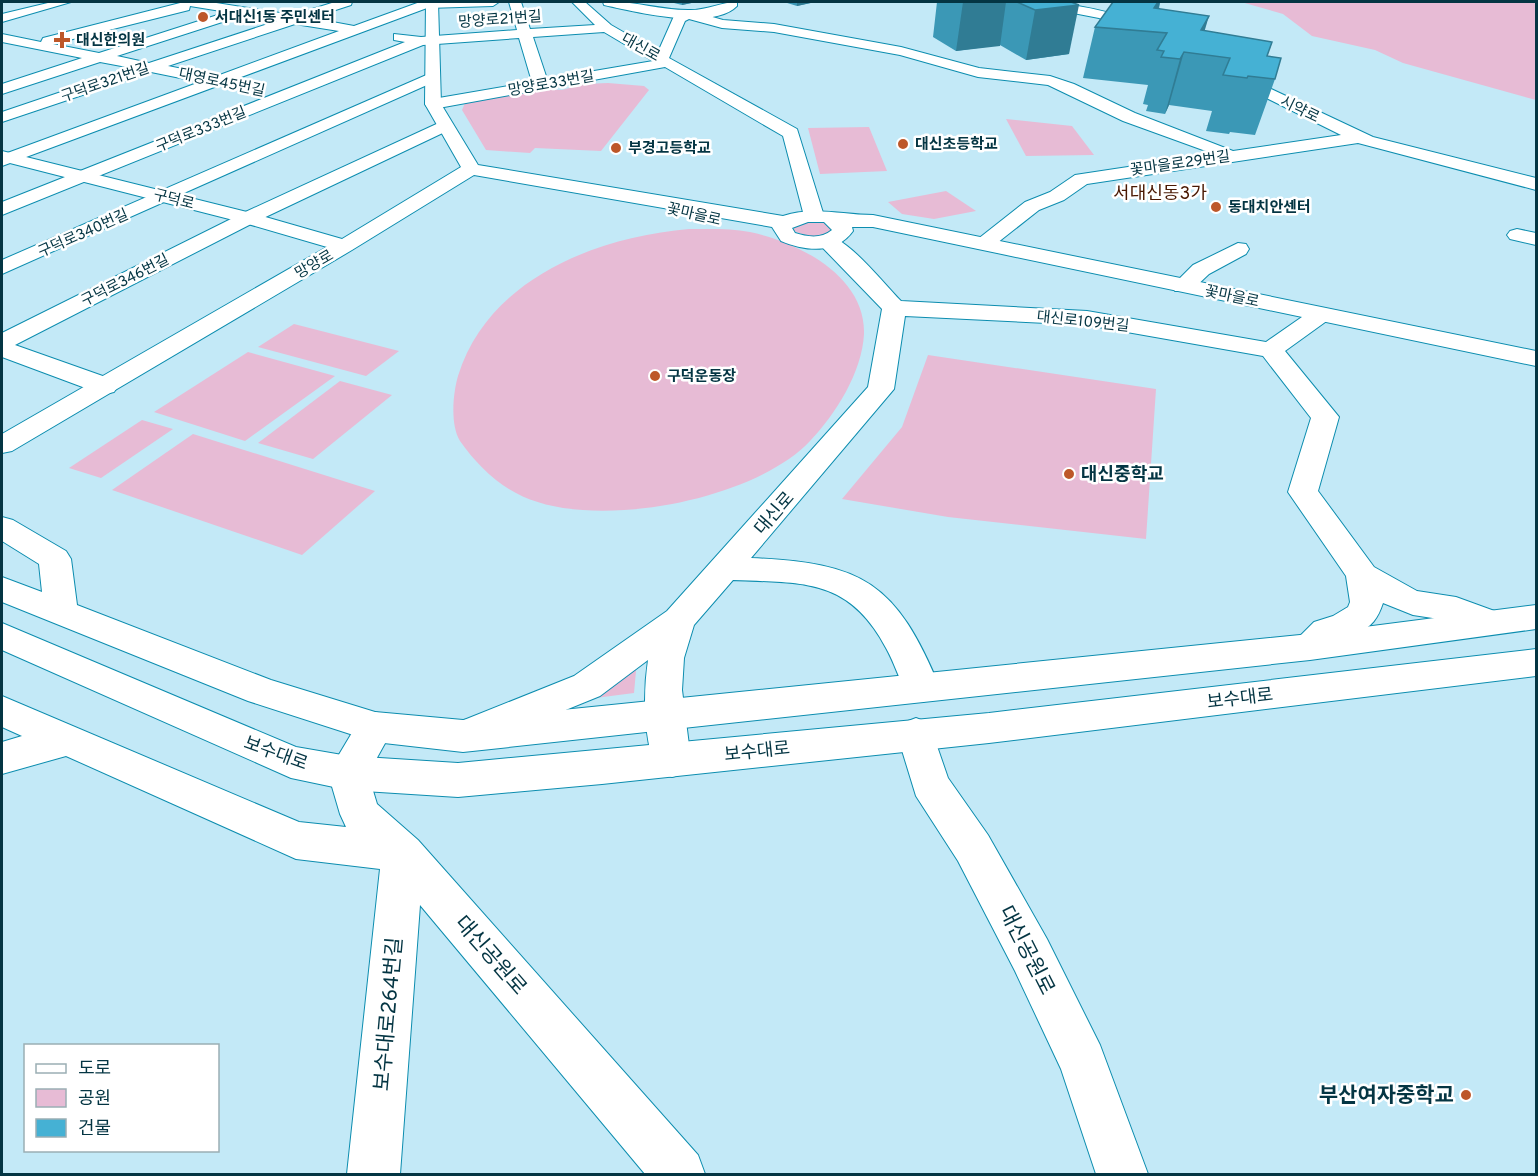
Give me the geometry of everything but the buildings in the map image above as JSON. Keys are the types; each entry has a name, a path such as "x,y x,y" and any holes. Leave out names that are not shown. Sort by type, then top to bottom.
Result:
{"street":[{"path":"2,18 65,2"},
{"path":"107,20 175,2"},
{"path":"2,89 274,2"},
{"name":"구덕로321번길","path":"2,117 346,2"},
{"path":"4,158 432,3 493,2"},
{"path":"515,2 542,85"},
{"name":"대신로","path":"578,2 606,28 665,59 791,133 814,216"},
{"path":"609,2 688,14 722,24 774,28 902,51 978,72 1050,81 1068,87 1129,117 1222,151 1228,156"},
{"path":"1037,2 1115,18 1161,40"},
{"path":"432,3 426,41 432,104 443,126 471,169"},
{"path":"24,58 171,26 196,5"},
{"path":"35,44 150,18 196,5 426,41"},
{"path":"665,59 664,55 679,19 688,14 728,5 729,20 751,27"},
{"path":"3,39 71,20"},
{"name":"망양로21번길","path":"426,41 606,28"},
{"name":"대영로45번길","path":"3,39 150,66 309,100"},
{"name":"구덕로333번길","path":"2,209 426,41"},
{"name":"망양로33번길","path":"432,104 542,85 665,59"},
{"name":"시약로","path":"1213,66 1358,138 1401,151 1536,184"},
{"name":"구덕로340번길","path":"2,268 431,78"},
{"path":"333,105 387,116"},
{"path":"417,122 443,126"},
{"name":"구덕로346번길","path":"2,342 248,218 443,126"},
{"name":"꽃마을로29번길","path":"985,243 1032,206 1057,196 1082,179 1358,138"},
{"path":"1401,151 1398,156 1406,160 1497,194"},
{"name":"구덕로","path":"4,158 248,218 345,246"},
{"name":"꽃마을로","path":"471,169 604,193 733,224 784,228 796,240 873,228 927,233 985,243 1536,359"},
{"name":"망양로","path":"2,445 310,267 471,169"},
{"name":"꽃마을로","path":"784,228 792,219 814,216 828,234"},
{"path":"279,227 309,246 314,256 310,267"},
{"path":"828,234 864,279 894,308"},
{"path":"1183,286 1200,270 1238,249"},
{"name":"대신로","path":"672,761 662,676 667,648 679,620 881,389 894,308"},
{"name":"대신로109번길","path":"894,308 1087,318 1271,350"},
{"path":"1320,315 1271,350 1325,417 1303,492 1362,575 1405,600 1425,606 1456,609 1488,622"},
{"path":"2,349 105,386"},
{"path":"2,527 55,559 61,613"},
{"path":"726,568 797,573 840,581 879,609 912,662 921,688"},
{"path":"1310,647 1326,631 1345,625 1362,615 1367,602 1362,575"},
{"path":"2,589 261,691 375,727 463,736 1310,647 1536,617"},
{"path":"463,736 587,686 679,620"},
{"name":"보수대로","path":"2,636 291,762 348,773 458,780 672,761 988,728 1536,663"},
{"path":"2,711 296,840 403,853"},
{"path":"348,773 375,727"},
{"name":"대신공원로","path":"916,734 930,784 973,848 1031,954 1083,1062 1122,1174"},
{"path":"2,758 68,740"},
{"name":"대신공원로","path":"348,773 360,814 403,853 679,1174"},
{"name":"보수대로264번길","path":"373,1174 403,853"}],"green space":[{"path":"1241,2 1536,2 1536,100 1403,63 1375,50 1312,36 1283,14"},
{"path":"584,84 644,86 649,90 601,151 535,148 530,153 486,150 462,110 465,103 543,89 562,90"},
{"path":"1006,119 1072,126 1094,155 1026,156"},
{"path":"869,127 887,171 820,174 808,128"},
{"path":"946,191 976,211 934,219 902,214 888,202"},
{"path":"811,220 832,225 832,233 812,238 794,231 794,227"},
{"name":"구덕운동장","path":"689,229 750,232 788,244 826,265 854,295 862,313 864,334 862,348 846,392 820,430 784,462 751,480 711,494 669,504 626,510 584,510 547,505 516,493 492,477 460,441 455,426 454,400 458,376 473,342 494,313 520,289 550,269 583,253 618,242"},
{"path":"294,324 399,351 366,376 258,347"},
{"path":"248,352 335,376 245,441 154,412"},
{"path":"928,355 1156,389 1146,539 948,517 842,499 902,427"},
{"path":"340,381 392,395 313,459 258,443"},
{"path":"142,420 173,429 101,478 69,468"},
{"path":"193,434 375,491 302,555 112,490"},
{"path":"637,660 634,693 580,700"}],"place":[{"name":"서대신1동 주민센터","path":"203,17"},
{"name":"대신한의원","path":"62,40"},
{"name":"대신초등학교","path":"903,144"},
{"name":"부경고등학교","path":"616,148"},
{"name":"동대치안센터","path":"1216,207"},
{"name":"구덕운동장","path":"655,376"},
{"name":"대신중학교","path":"1069,474"},
{"name":"부산여자중학교","path":"1466,1095"}],"district":[{"name":"서대신동3가","path":"1160,193"}]}
